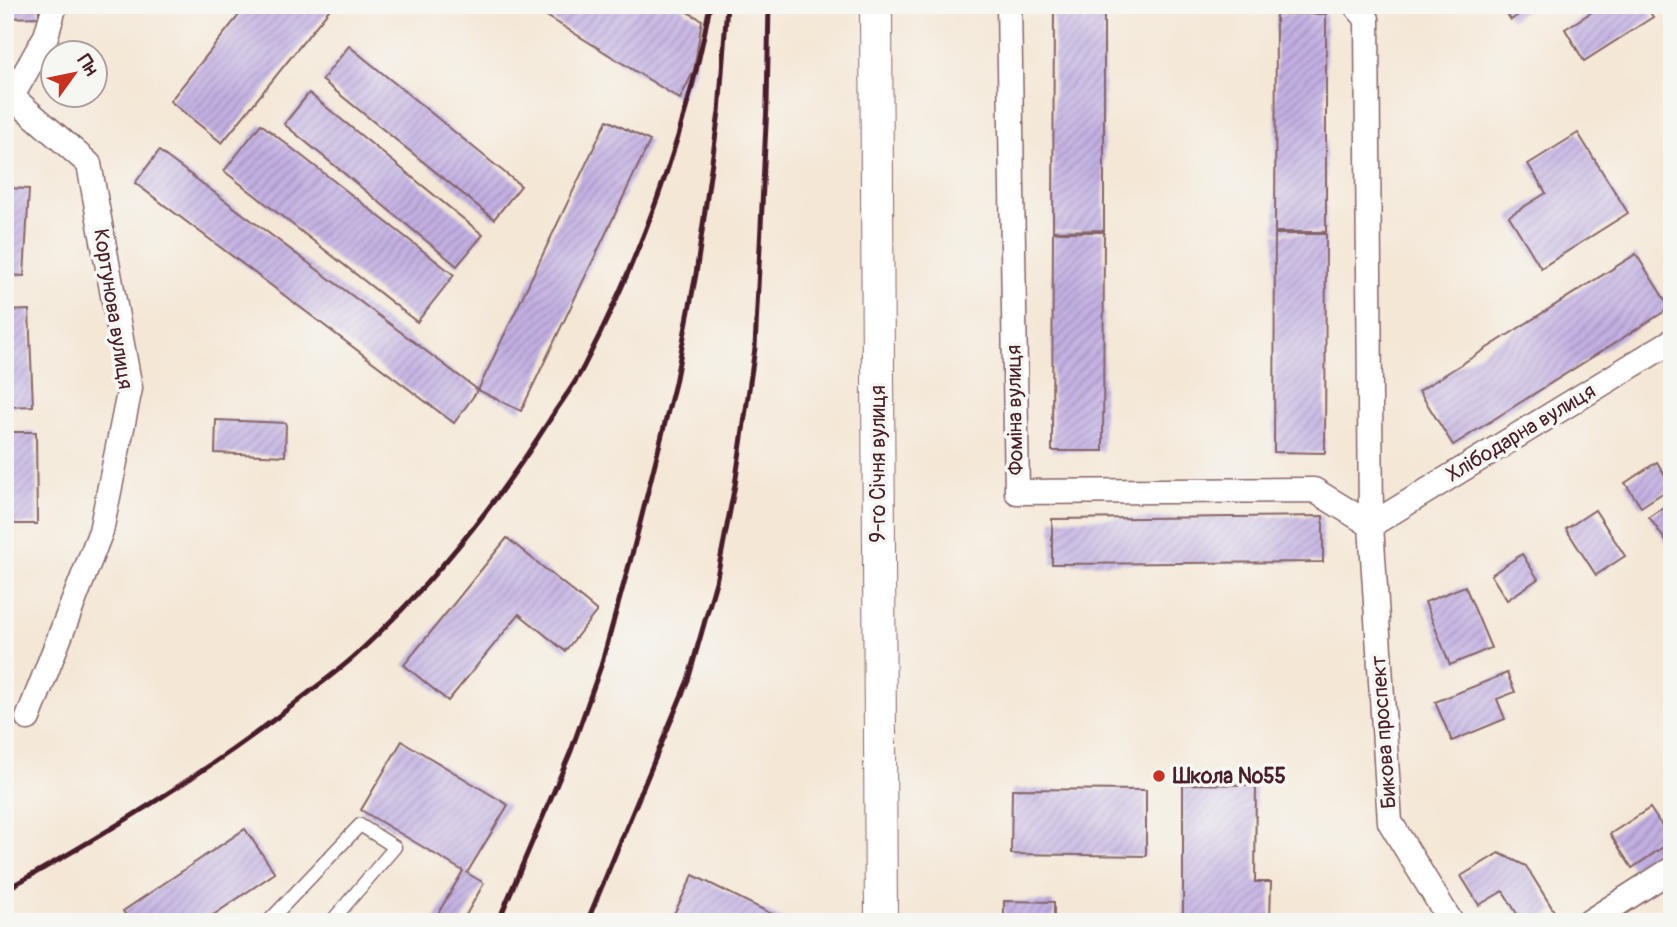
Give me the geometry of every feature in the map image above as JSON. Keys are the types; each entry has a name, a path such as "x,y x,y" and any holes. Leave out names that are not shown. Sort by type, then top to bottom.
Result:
{"street":[{"path":"9,94 46,36 55,5"},
{"name":"9-го Січня вулиця","path":"876,5 881,922"},
{"name":"Фоміна вулиця","path":"1009,5 1017,492 1314,490 1371,525"},
{"name":"Бикова проспект","path":"1355,5 1367,19 1371,525 1390,822 1451,922"},
{"name":"Кортунова вулиця","path":"9,94 89,164 130,388 101,531 27,718"},
{"name":"Хлібодарна вулиця","path":"1371,525 1672,341"},
{"path":"1589,922 1672,869"}],"lane":[{"path":"268,922 360,825 395,847 331,922"}],"building":[{"path":"5,5 39,5 39,17 5,18"},
{"path":"247,5 333,5 222,143 170,101"},
{"path":"529,5 684,5 682,9 702,20 694,70 680,99"},
{"path":"1054,5 1104,5 1104,230 1053,231"},
{"path":"1501,5 1532,5 1511,20"},
{"path":"1603,5 1645,5 1653,17 1584,61 1565,29"},
{"path":"1276,14 1326,14 1326,232 1275,232"},
{"path":"349,46 521,186 494,219 322,80"},
{"path":"309,93 483,235 457,266 284,124"},
{"path":"607,120 650,141 521,411 478,390"},
{"path":"261,124 454,275 417,322 224,171"},
{"path":"1578,133 1628,213 1541,268 1509,216 1546,193 1528,164"},
{"path":"159,151 478,390 454,423 135,183"},
{"path":"5,188 29,189 24,276 5,275"},
{"path":"1053,232 1104,232 1103,451 1052,451"},
{"path":"1275,234 1326,234 1325,453 1274,452"},
{"path":"1636,254 1670,308 1453,445 1419,391"},
{"path":"29,310 33,406 5,407 5,311"},
{"path":"216,420 286,423 285,456 215,453"},
{"path":"5,432 36,432 37,524 5,524"},
{"path":"1657,462 1672,487 1641,507 1625,483"},
{"path":"1672,501 1672,550 1649,517"},
{"path":"1595,510 1625,556 1596,575 1566,529"},
{"path":"1323,516 1323,562 1052,564 1052,519"},
{"path":"507,538 597,611 565,651 519,614 448,701 404,665"},
{"path":"1522,554 1538,579 1507,600 1491,575"},
{"path":"1465,586 1491,648 1450,665 1425,602"},
{"path":"1507,673 1515,692 1497,699 1505,719 1452,741 1435,702"},
{"path":"402,741 508,805 467,873 484,883 462,922 433,922 463,871 361,810"},
{"path":"1183,784 1256,785 1255,882 1271,882 1270,922 1183,922"},
{"path":"1012,789 1146,790 1146,856 1011,854"},
{"path":"1650,808 1672,841 1632,868 1610,834"},
{"path":"245,829 275,873 203,922 130,922 123,911"},
{"path":"1499,853 1526,866 1554,911 1537,922 1522,922 1503,891 1479,905 1461,876"},
{"path":"693,875 788,922 670,922"},
{"path":"1004,901 1054,902 1054,922 1004,922"}],"railway":[{"path":"5,890 158,800 267,725 358,653 411,600 461,543 507,484 571,387 584,366 625,280 675,145 689,99 710,5"},
{"path":"498,922 571,751 601,666 675,383 696,274 719,112 727,5"},
{"path":"587,922 688,680 716,582 735,485 755,348 769,5"}],"place":[{"name":"Школа №55","path":"1159,776"}]}
